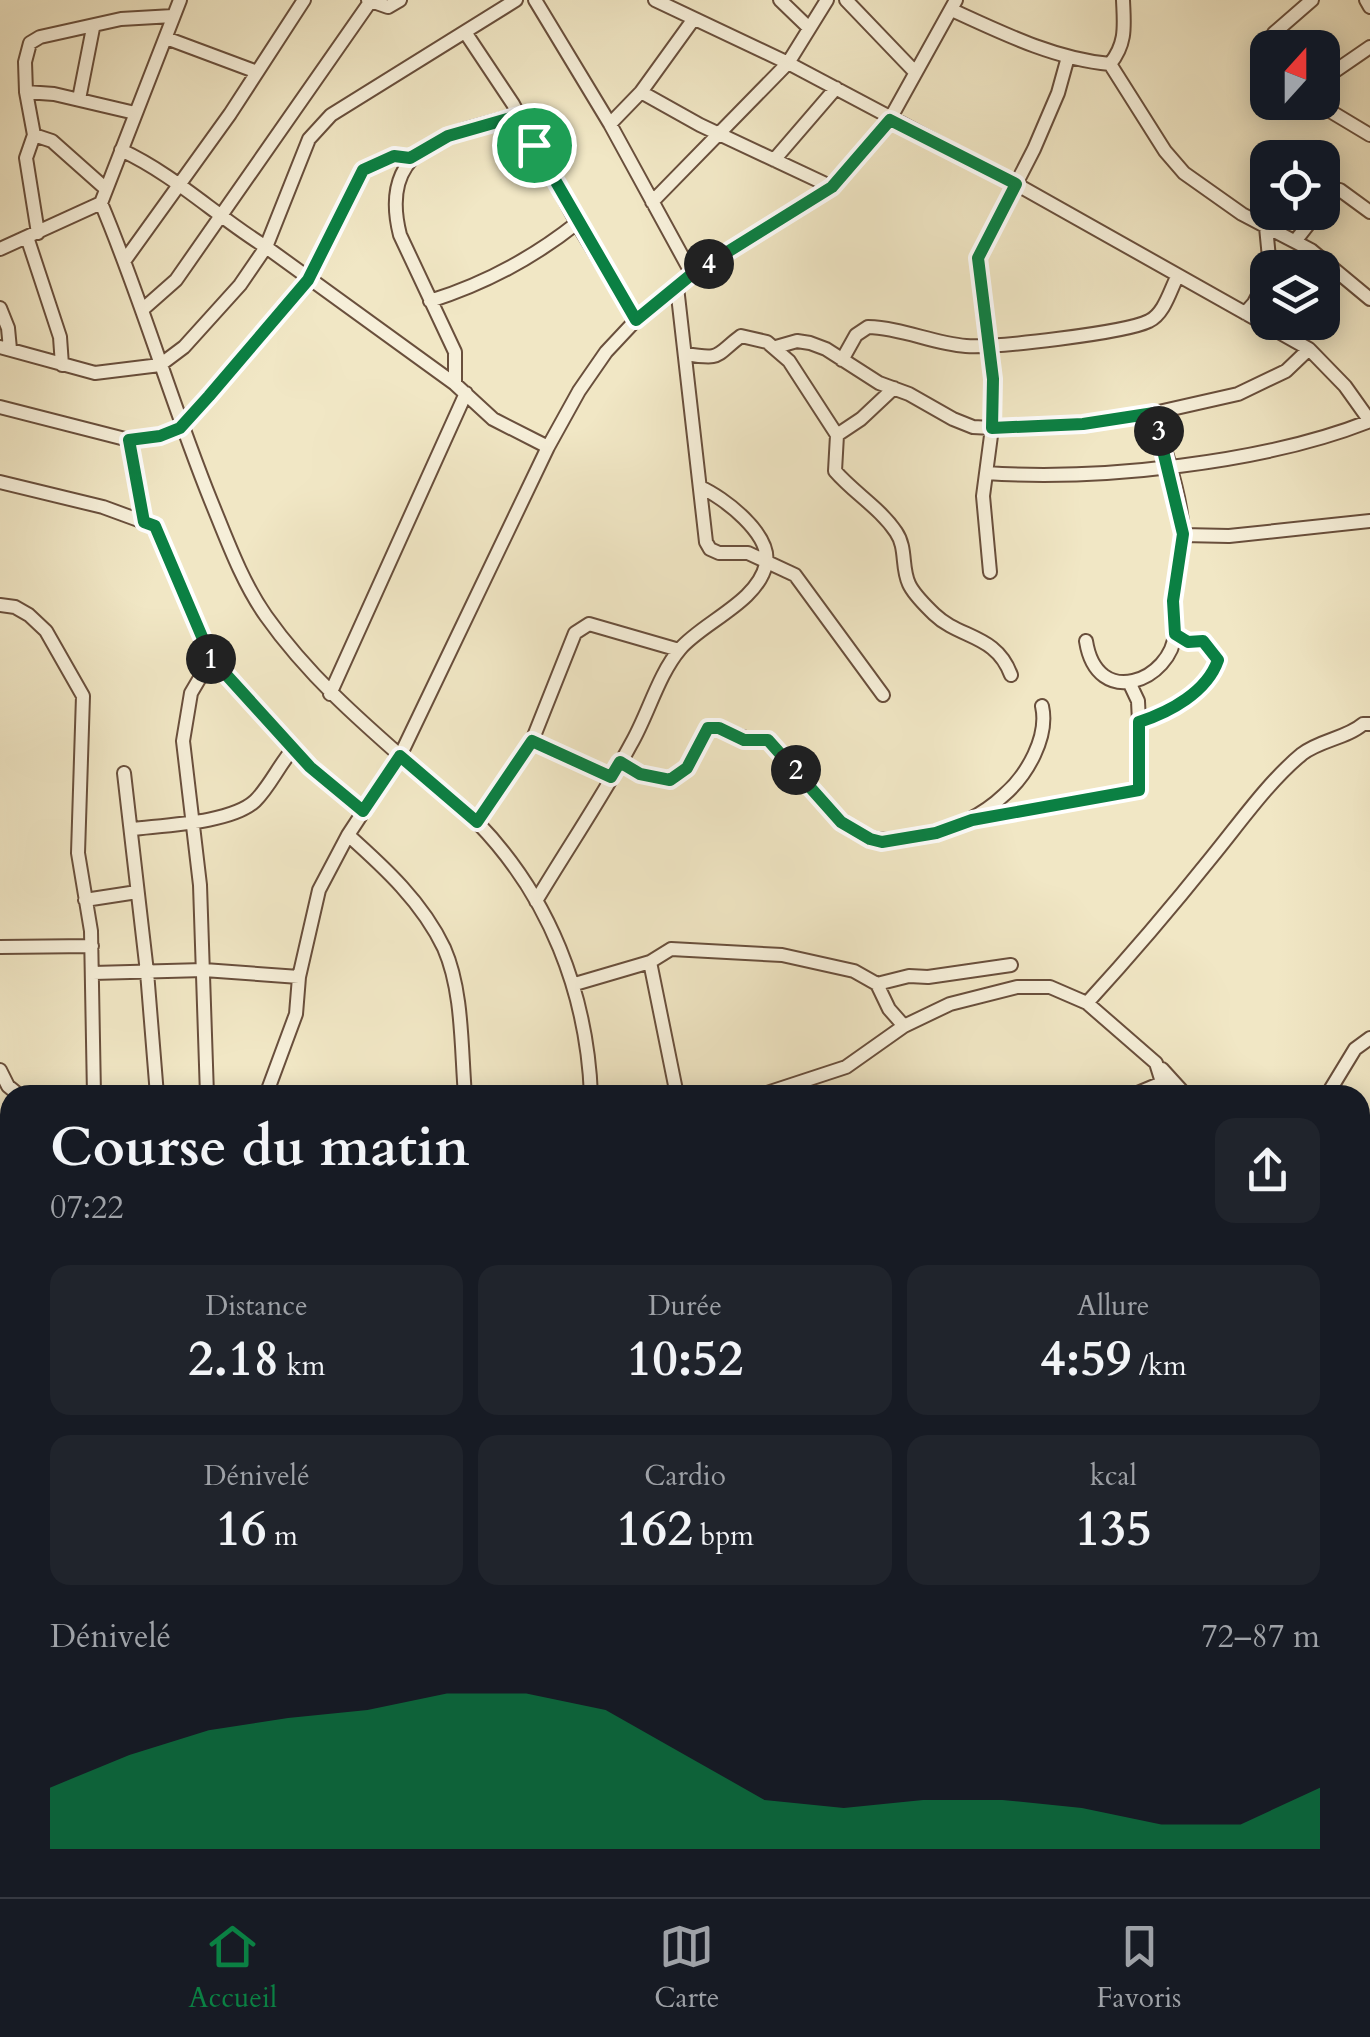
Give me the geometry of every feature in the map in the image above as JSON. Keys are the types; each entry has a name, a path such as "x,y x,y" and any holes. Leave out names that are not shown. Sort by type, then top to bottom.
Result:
{"street":[{"path":"0,249 103,196 180,0"},
{"path":"125,260 304,0"},
{"path":"142,310 176,280 222,218 369,1 388,7 400,0"},
{"path":"0,308 8,328 5,348 106,374 160,365 184,347 240,284 266,247 310,138 318,128 331,115 516,0"},
{"path":"536,0 692,274"},
{"path":"654,0 836,88 1309,349 1345,386 1370,421 1269,449 1169,467 1016,476 986,473"},
{"path":"780,0 809,28"},
{"path":"652,202 788,63 827,0"},
{"path":"846,0 916,72"},
{"path":"1110,64 1121,51 1125,34 1123,0"},
{"path":"1278,30 1312,0"},
{"path":"1366,0 1370,6"},
{"path":"270,1085 296,1014 314,904 348,835 400,756 548,447 593,370 636,320 692,274 832,187 890,120 954,5 1000,33 1068,56 1110,64 1184,173 1250,218"},
{"path":"62,365 60,337 33,235 27,164 34,134 25,62 30,43 120,19 174,16"},
{"path":"610,124 641,92 693,20"},
{"path":"79,99 93,28"},
{"path":"465,32 636,320"},
{"path":"166,38 257,72"},
{"path":"1340,67 1370,46"},
{"path":"990,572 984,522 993,379 978,258 1058,93 1068,56"},
{"path":"774,160 836,88"},
{"path":"26,92 135,112"},
{"path":"641,92 832,187"},
{"path":"0,407 129,440 160,436 180,428 308,280 363,170 394,156 410,158 448,136 518,116"},
{"path":"1340,117 1370,136"},
{"path":"34,134 52,141 103,196 180,428 241,572 258,601 330,694 477,822 536,901 559,944 574,984 589,1085"},
{"path":"121,150 180,182 222,218 460,388 492,419 548,447"},
{"path":"330,694 460,388 455,352 407,256 396,218 400,184 410,158"},
{"path":"1340,190 1370,212"},
{"path":"430,301 489,280 542,249 577,222"},
{"path":"1273,230 1296,240 1370,299"},
{"path":"1296,240 1304,230"},
{"path":"842,360 856,336 868,327 894,329 963,346 989,346 1148,322 1158,314 1177,276"},
{"path":"677,286 706,542 719,553 748,553 795,575 883,694"},
{"path":"1245,313 1250,307"},
{"path":"685,354 712,358 722,355 741,336 755,337 776,347 837,434 835,471 895,530 902,543 908,583 938,617 952,627 978,636 1007,663 1011,675"},
{"path":"776,347 797,341 810,343 953,420 992,428 1083,424 1238,394 1286,371 1309,349"},
{"path":"837,434 861,419 894,388"},
{"path":"1086,641 1092,663 1121,685 1130,684 1164,660 1175,634 1173,601 1183,534 1154,413"},
{"path":"129,440 144,522"},
{"path":"0,482 103,508 155,526 211,658 293,749 363,811"},
{"path":"536,901 620,762 679,650 737,604 767,561 761,540 747,522 714,493 700,487"},
{"path":"1183,534 1229,536 1370,521"},
{"path":"0,605 29,615 46,631 83,696 78,853 92,946 94,1085"},
{"path":"477,822 532,741 580,627 589,624 679,650"},
{"path":"1139,722 1184,700 1200,688 1218,663 1203,641 1188,642 1175,634"},
{"path":"207,1085 200,885 183,741 191,693 211,658"},
{"path":"620,762 640,774 675,779 687,768 704,731 713,727 744,740 768,740 841,822 870,839 893,842 972,820 1139,790 1138,702 1130,684"},
{"path":"972,820 1010,790 1026,768 1043,725 1042,706"},
{"path":"1086,1003 1145,940 1240,822 1302,755 1337,735 1370,724"},
{"path":"532,741 611,777"},
{"path":"132,829 232,814 248,807 293,749"},
{"path":"124,773 156,1085"},
{"path":"348,835 395,876 444,949 455,989 465,1085"},
{"path":"85,900 137,892"},
{"path":"0,947 92,946"},
{"path":"574,984 650,962 671,950 782,954 854,971 877,984 889,1009 904,1026"},
{"path":"650,962 675,1085"},
{"path":"877,984 909,976 928,977 1011,965"},
{"path":"93,973 204,970 299,978"},
{"path":"791,1085 846,1067 904,1026 950,1004 1017,987 1050,987 1086,1003 1176,1085"},
{"path":"1333,1085 1355,1050 1370,1038"},
{"path":"1156,1063 1164,1085"}],"route":[{"path":"518,116 534,145 636,320 692,274 832,187 890,120 1016,184 978,258 993,379 992,428 1083,424 1154,413 1183,534 1173,601 1175,634 1188,642 1203,641 1218,660 1200,688 1174,708 1139,722 1139,790 1089,796 882,842 841,822 768,740 744,740 719,728 704,731 687,768 681,776 670,780 640,774 620,762 611,777 532,741 477,822 400,756 363,811 293,749 211,658 155,526 144,522 129,440 160,436 180,428 278,317 308,280 363,170 394,156 410,158 448,136 518,116"}]}
